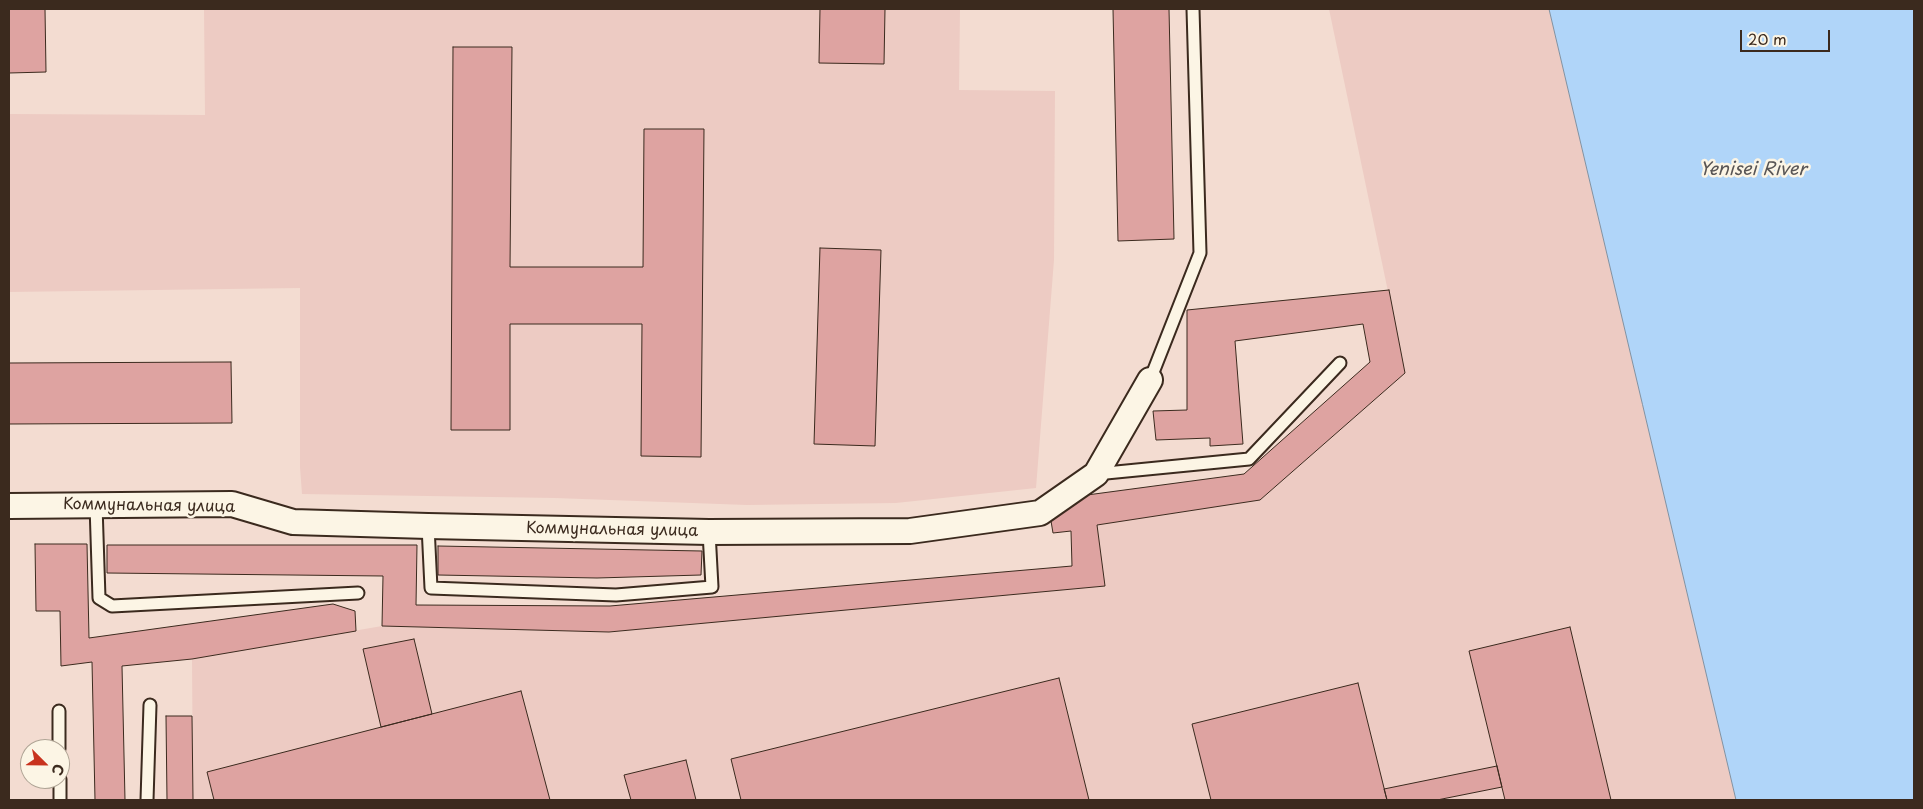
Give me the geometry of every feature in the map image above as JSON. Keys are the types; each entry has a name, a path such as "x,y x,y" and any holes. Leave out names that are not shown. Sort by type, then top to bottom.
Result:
{"street":[{"name":"Коммунальная улица","path":"9,506 232,504 293,522 428,526 709,532 910,531 1040,513 1096,474 1150,380"}],"lane":[{"path":"1150,380 1200,253 1193,9"},
{"path":"1096,474 1249,459 1340,363"},
{"path":"96,505 98,598 112,606 358,593"},
{"path":"428,526 430,588 616,595 712,587 709,532"},
{"path":"147,800 150,705"},
{"path":"59,711 59,739"}],"shaded area":[{"path":"204,9 960,9 959,90 1055,91 1054,260 1036,488 896,503 747,505 555,498 302,494 300,467 300,288 9,292 9,114 205,115"},
{"path":"1329,9 1549,9 1736,800 193,800 192,659 382,626 609,632 1104,586 1097,525 1260,500 1405,373"}],"water":[{"name":"Yenisei River","path":"1549,9 1914,9 1914,800 1736,800"}],"building":[{"path":"9,9 45,9 46,72 9,73"},
{"path":"820,9 885,9 884,64 819,63"},
{"path":"1113,9 1169,9 1174,239 1118,241"},
{"path":"453,47 512,47 510,267 643,267 644,129 704,129 701,457 641,456 642,324 510,324 510,430 451,430"},
{"path":"820,248 881,250 875,446 814,444"},
{"path":"1389,290 1405,373 1260,500 1097,525 1105,586 609,632 382,626 383,576 107,573 107,545 417,545 416,605 610,606 1072,566 1071,531 1053,533 1050,515 1087,495 1244,474 1370,362 1363,324 1235,341 1243,444 1210,446 1210,438 1156,440 1153,411 1187,410 1187,310"},
{"path":"231,362 232,423 9,424 9,363"},
{"path":"35,544 87,544 89,638 333,604 355,611 356,631 192,659 122,666 125,800 95,800 92,662 61,666 60,611 36,611"},
{"path":"438,546 702,551 701,575 597,578 438,575"},
{"path":"1570,627 1611,800 1505,800 1469,651"},
{"path":"414,639 432,714 381,727 363,649"},
{"path":"1059,678 1089,800 741,800 731,759"},
{"path":"1358,683 1387,800 1211,800 1192,724"},
{"path":"521,691 550,800 214,800 207,772"},
{"path":"166,716 192,716 193,800 167,800"},
{"path":"686,760 696,800 631,800 624,775"},
{"path":"1497,766 1502,787 1437,800 1387,800 1384,789"}]}
